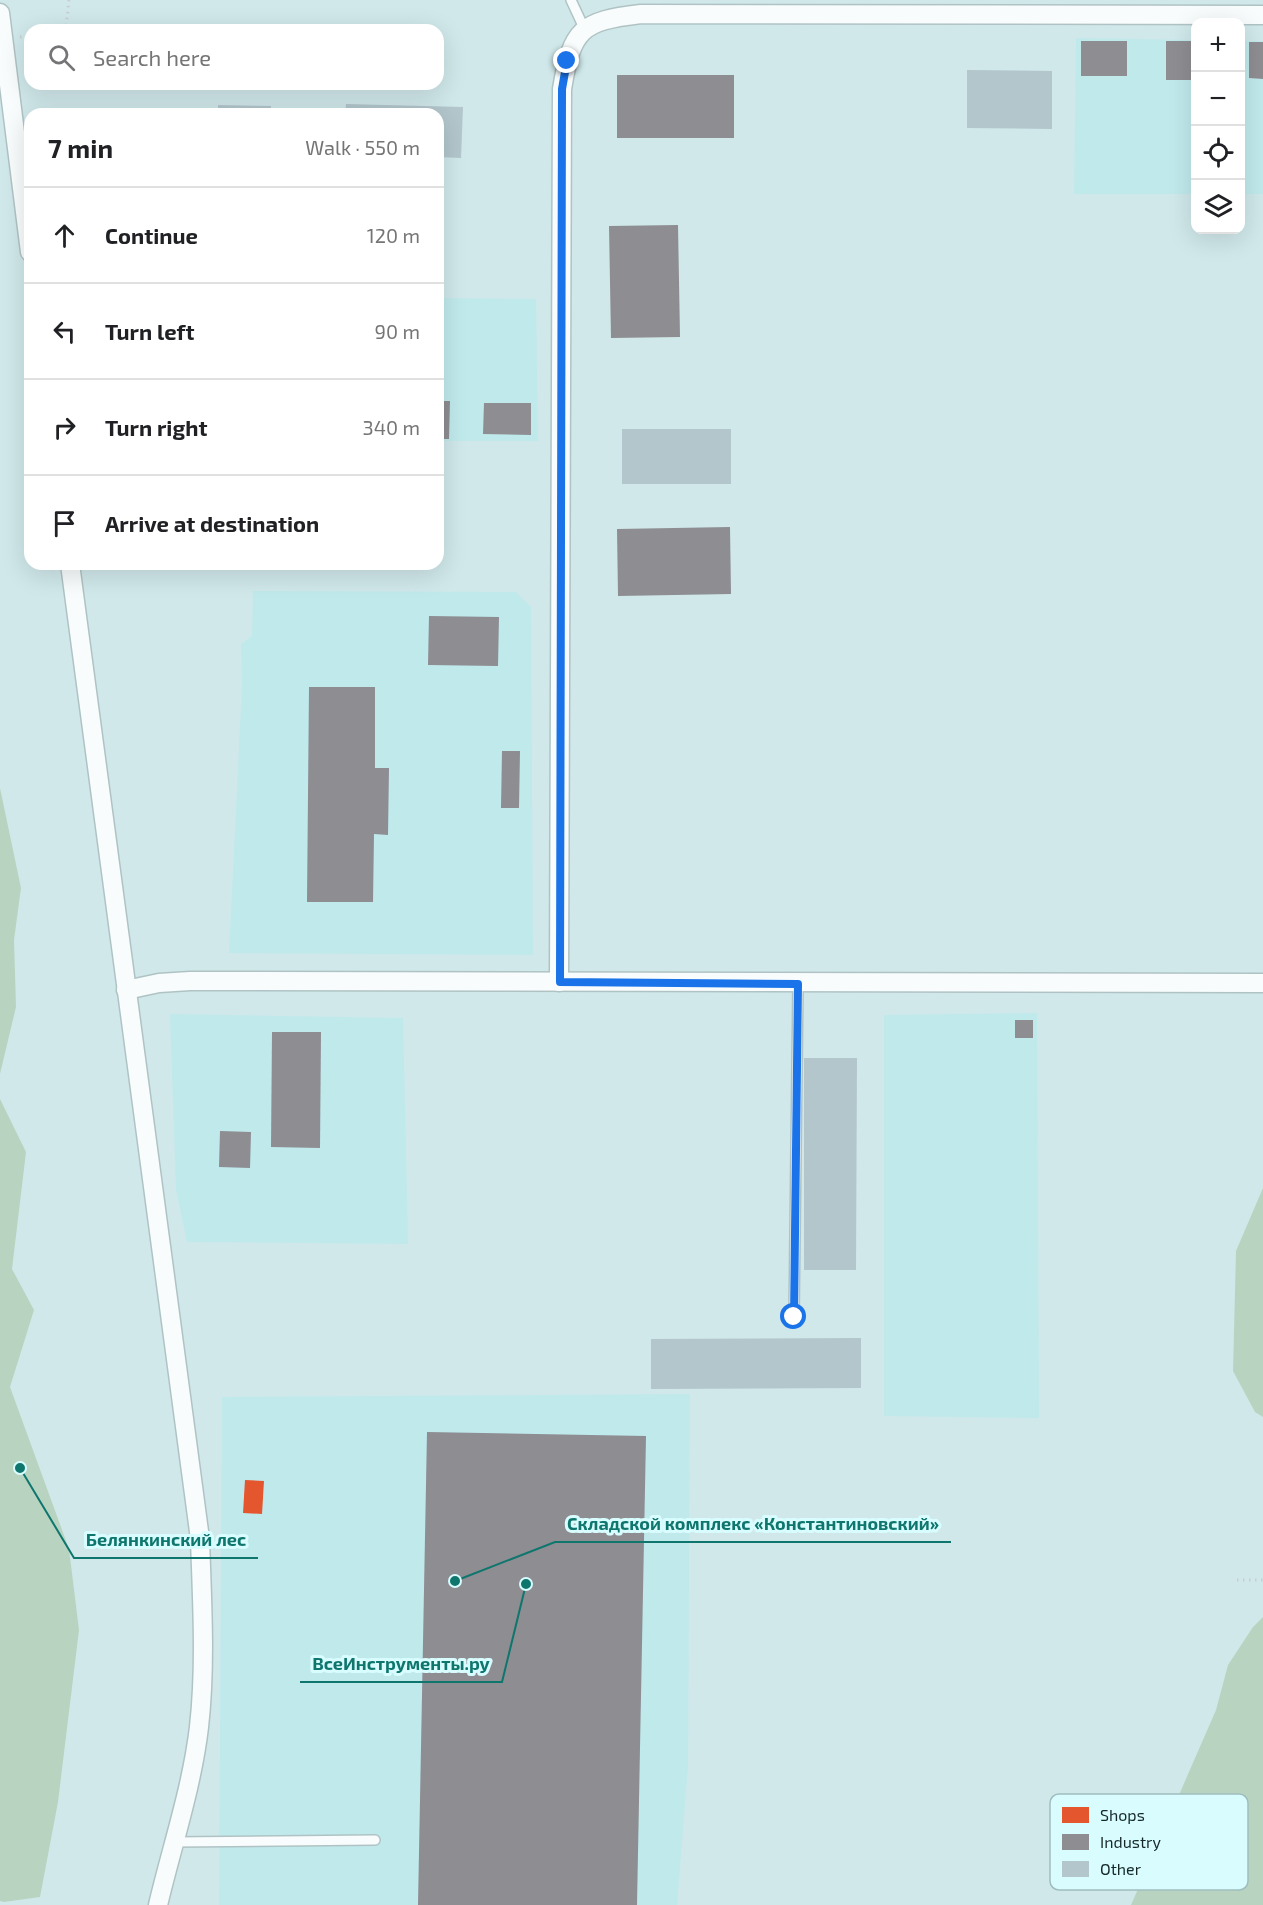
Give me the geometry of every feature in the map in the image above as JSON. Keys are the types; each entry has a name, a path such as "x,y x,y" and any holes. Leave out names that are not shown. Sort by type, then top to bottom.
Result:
{"street":[{"path":"0,13 24,204"},
{"path":"560,982 562,89 567,61 584,28 604,18 641,14 1263,15"},
{"path":"71,570 200,1539 202,1689 199,1726 194,1762 158,1905"},
{"path":"126,990 159,983 190,981 798,984 1263,983"}],"lane":[{"path":"572,0 584,28"},
{"path":"794,1317 798,984"},
{"path":"173,1842 375,1840"}],"path":[{"path":"66,24 69,0"},
{"path":"1237,1580 1263,1580"}],"shaded area":[{"path":"1076,38 1191,40 1191,194 1074,194"},
{"path":"1245,41 1263,41 1263,194 1245,194"},
{"path":"444,298 536,299 538,441 444,441"},
{"path":"253,591 516,592 531,607 533,955 229,953 242,686 241,644 252,636"},
{"path":"1037,1013 1039,1418 884,1416 884,1015"},
{"path":"170,1014 403,1018 408,1244 187,1242 176,1189"},
{"path":"690,1394 688,1765 677,1905 219,1905 222,1397"}],"green space":[{"path":"0,788 21,888 14,940 16,1007 0,1074"},
{"path":"0,1099 26,1152 12,1269 34,1310 10,1387 69,1549 79,1630 58,1802 40,1897 4,1902 0,1901"},
{"path":"1263,1188 1263,1417 1255,1412 1233,1371 1236,1251"},
{"path":"1263,1617 1263,1905 1131,1905 1138,1890 1248,1890 1248,1794 1179,1794 1216,1710 1228,1665 1253,1627"}],"building: Shops":[{"path":"245,1480 264,1481 262,1514 243,1513"}],"building: Industry":[{"path":"1081,41 1127,41 1127,76 1081,76"},
{"path":"1166,41 1191,41 1191,80 1166,80"},
{"path":"1249,42 1263,42 1263,79 1249,78"},
{"path":"617,75 734,75 734,138 617,138"},
{"path":"678,225 680,337 611,338 609,226"},
{"path":"444,401 450,401 449,439 444,439"},
{"path":"484,403 531,403 531,435 483,434"},
{"path":"730,527 731,594 618,596 617,529"},
{"path":"429,616 499,617 498,666 428,665"},
{"path":"309,687 375,687 375,768 389,768 388,835 374,834 373,902 307,902"},
{"path":"502,751 520,751 519,808 501,808"},
{"path":"1015,1020 1033,1020 1033,1038 1015,1038"},
{"path":"272,1032 321,1032 320,1148 271,1147"},
{"path":"220,1131 251,1132 250,1168 219,1167"},
{"path":"427,1432 646,1436 637,1905 418,1905"}],"building: Other":[{"path":"967,70 1052,71 1052,129 967,128"},
{"path":"346,104 463,107 461,158 444,157 444,108 346,108"},
{"path":"218,105 271,106 271,108 218,108"},
{"path":"622,429 731,429 731,484 622,484"},
{"path":"804,1058 857,1058 856,1270 804,1270"},
{"path":"861,1338 861,1388 651,1389 651,1339"}],"place":[{"name":"Белянкинский лес","path":"20,1468"},
{"name":"Складской комплекс «Константиновский»","path":"455,1581"},
{"name":"ВсеИнструменты.ру","path":"526,1584"}],"route":[{"path":"567,61 562,89 560,982 798,984 794,1317"}]}
